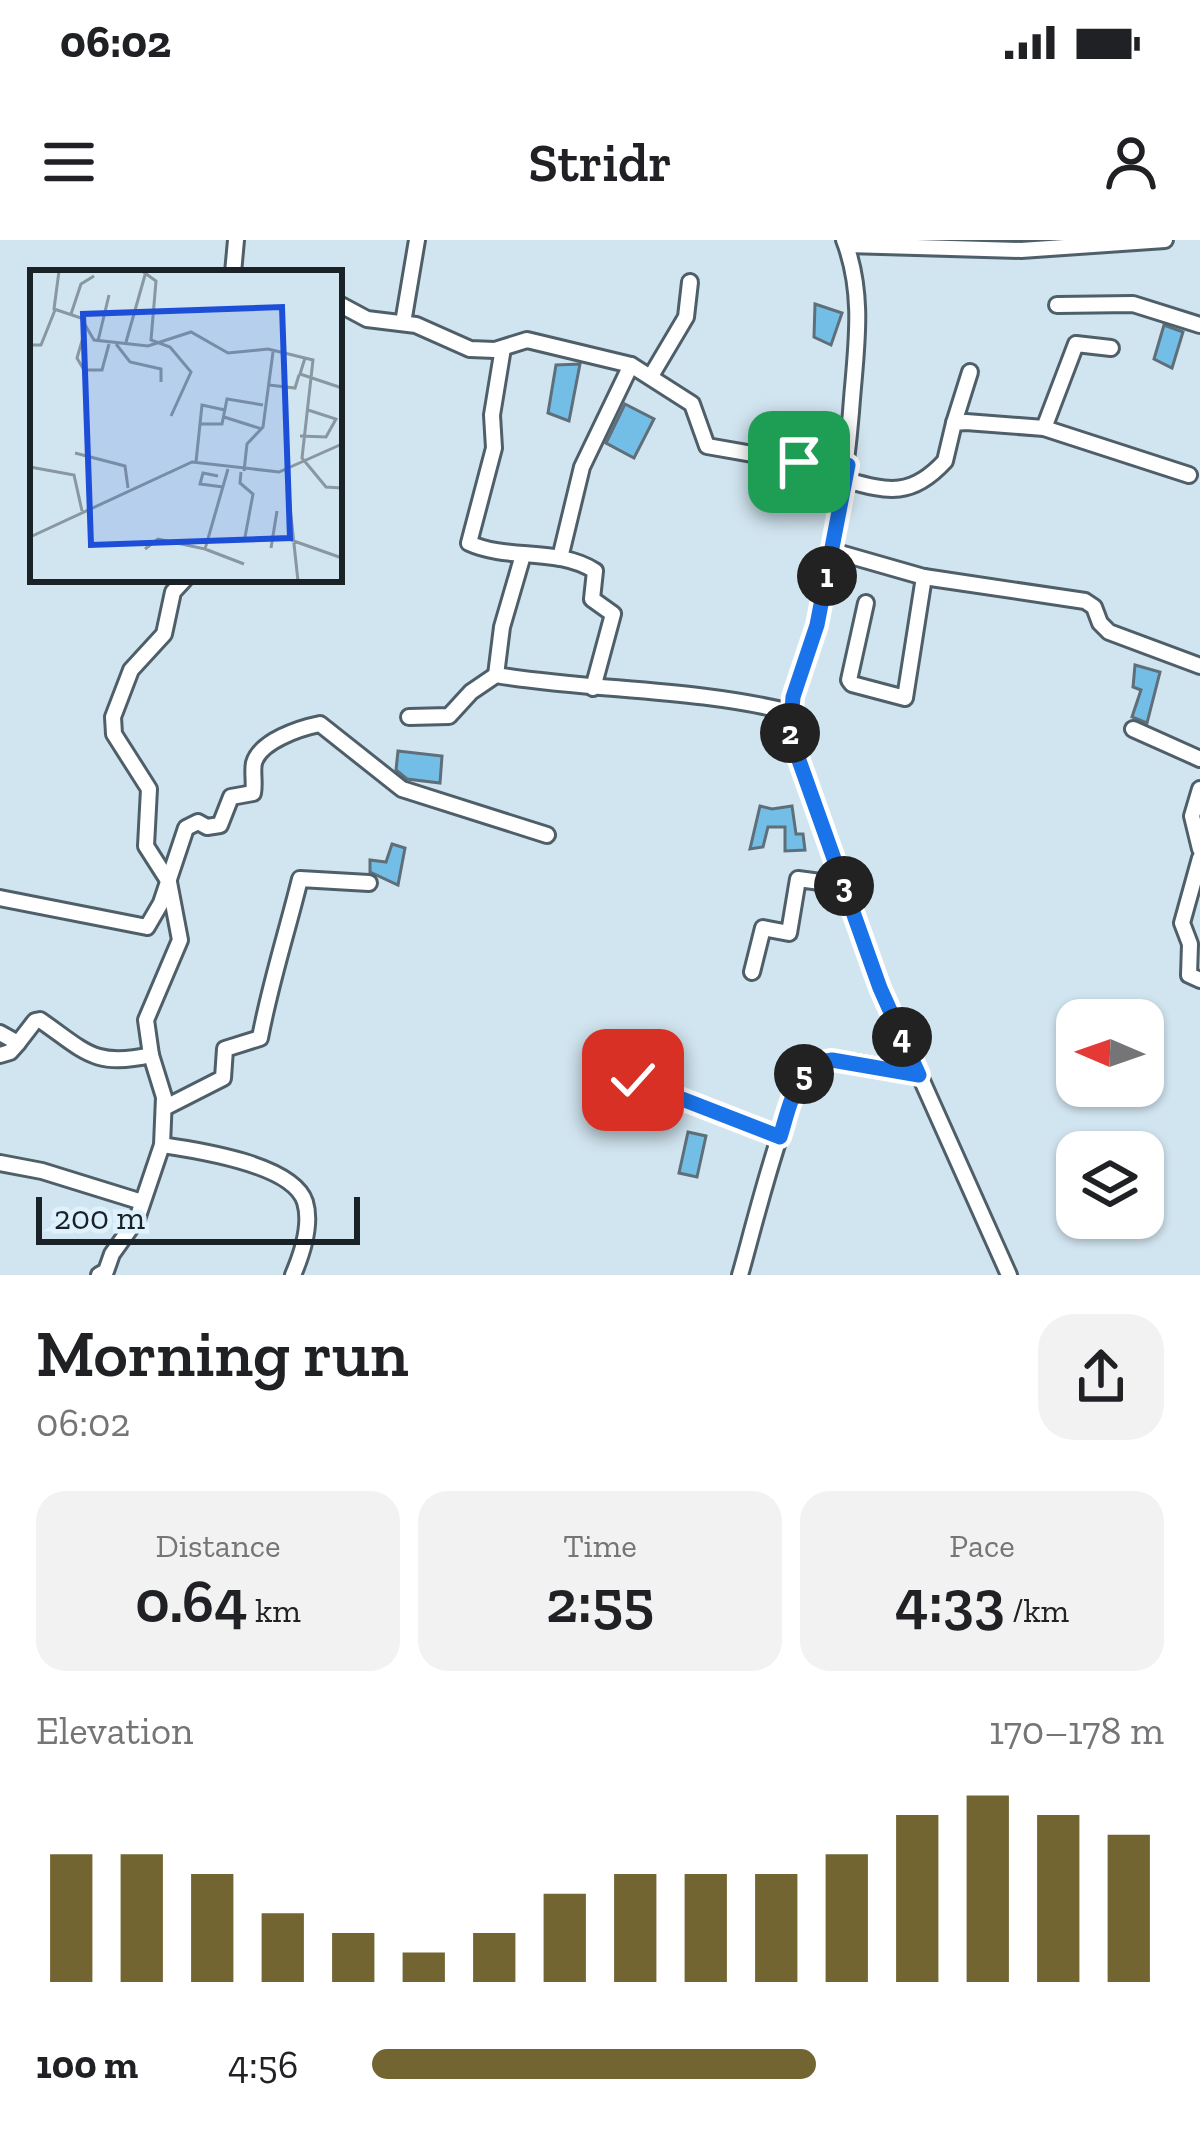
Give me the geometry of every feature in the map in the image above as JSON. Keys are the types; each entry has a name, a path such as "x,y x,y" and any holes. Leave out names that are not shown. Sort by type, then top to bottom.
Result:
{"street":[{"path":"233,270 236,240"},
{"path":"404,323 417,240"},
{"path":"1009,1275 880,988 793,744 790,712 817,625 847,472 858,313 846,243 1021,250 1165,240"},
{"path":"651,376 686,317 690,282"},
{"path":"1057,304 1133,304 1200,325"},
{"path":"342,306 367,320 424,327 470,350 503,348 527,340 631,365 692,404 707,446 847,472 892,491 921,481 945,461 970,373"},
{"path":"1044,428 1076,344 1111,348"},
{"path":"503,348 492,415 494,448 468,541 482,548 560,558 595,571 592,599 614,614 593,688"},
{"path":"560,558 585,458 631,365"},
{"path":"954,423 1044,428 1189,475"},
{"path":"833,551 924,577 1085,602 1094,607 1109,632 1200,666"},
{"path":"496,675 502,627 523,555"},
{"path":"866,603 849,680 905,698 924,577"},
{"path":"108,1274 112,1254 136,1222 162,1145 164,1108 146,1029 148,1010 180,943 169,882 146,846 149,789 114,734 113,717 133,666 164,634 173,592 181,582"},
{"path":"409,717 449,716 471,692 496,675 593,688 702,693 790,712"},
{"path":"0,898 147,927 169,882 186,828 198,822 220,825 231,797 253,793 254,766 266,749 320,724 402,789 547,835"},
{"path":"1133,729 1200,759"},
{"path":"1200,789 1192,816 1200,854 1182,923 1190,944 1189,975 1200,980"},
{"path":"164,1108 223,1078 225,1049 260,1038 300,879 369,883"},
{"path":"752,972 763,928 789,933 798,879 843,885"},
{"path":"0,1054 7,1054 34,1021 40,1020 101,1059 122,1062 152,1055"},
{"path":"0,1033 18,1043"},
{"path":"740,1275 798,1083 819,1062 832,1060 919,1075"},
{"path":"633,1080 780,1137"},
{"path":"162,1145 234,1160 295,1186 306,1205 307,1219 293,1275"},
{"path":"0,1162 142,1202"}],"building":[{"path":"815,304 842,313 831,345 814,337"},
{"path":"1164,325 1183,332 1172,368 1154,359"},
{"path":"580,364 569,421 548,413 556,365"},
{"path":"625,404 654,419 634,458 606,443"},
{"path":"1135,665 1160,672 1147,723 1132,717 1141,690 1133,687"},
{"path":"398,751 442,756 440,783 407,779 396,770"},
{"path":"760,806 792,806 796,834 803,834 805,850 785,851 785,827 768,827 763,847 750,849"},
{"path":"392,844 405,848 398,885 370,872 370,860 386,862"},
{"path":"688,1132 706,1136 697,1177 679,1173"}],"route":[{"path":"633,1080 780,1137 798,1083 819,1062 832,1060 919,1075 880,988 790,735 793,697 817,625 848,465 799,462"}]}
